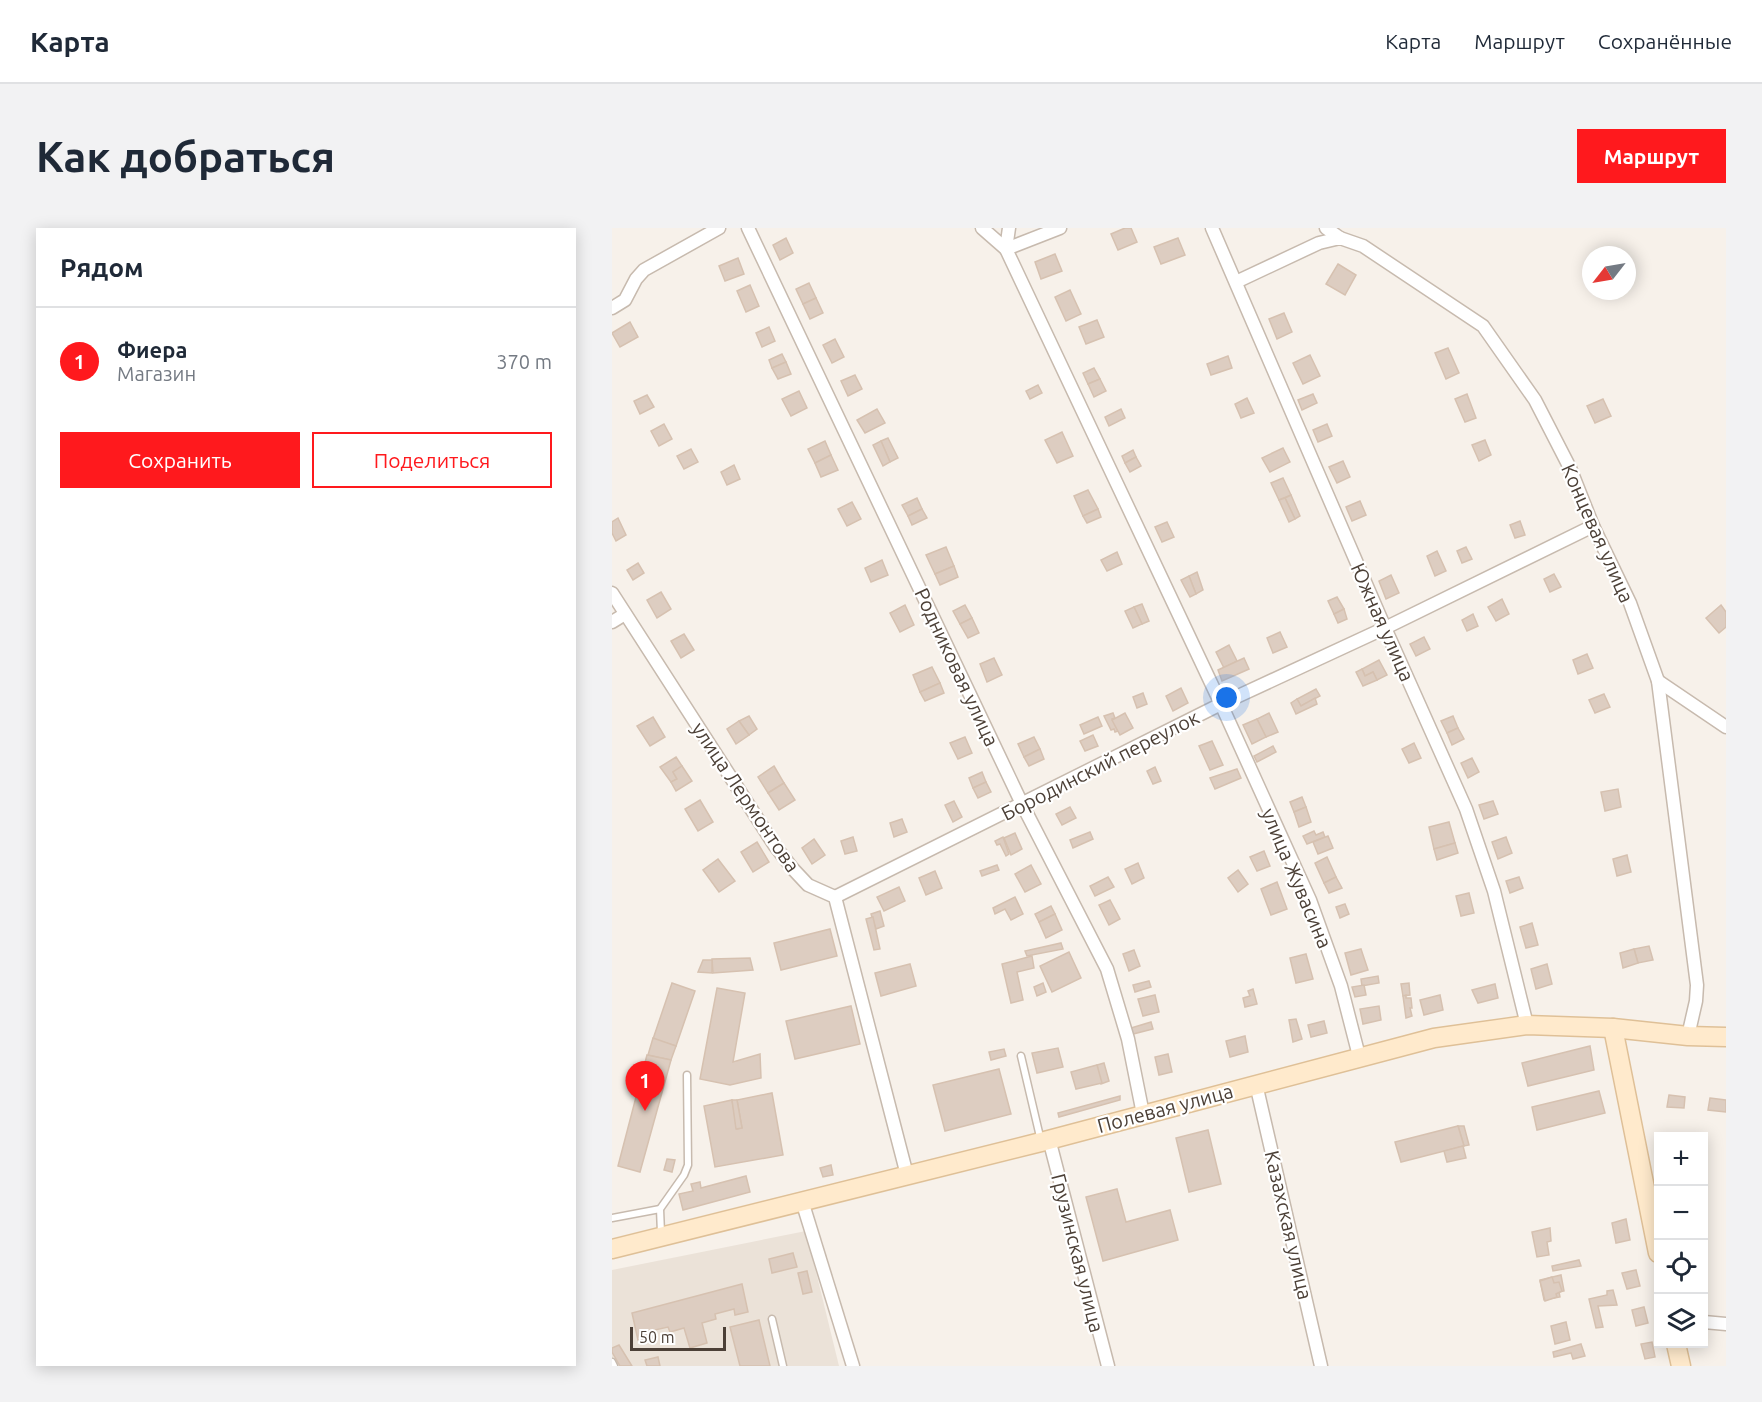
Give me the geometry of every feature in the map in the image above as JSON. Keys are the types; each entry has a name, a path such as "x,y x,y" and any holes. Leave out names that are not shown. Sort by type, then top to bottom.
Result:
{"street":[{"path":"612,308 625,300 636,279 644,270 719,228"},
{"name":"Родниковая улица","path":"748,228 1022,804 1107,969 1128,1039 1143,1114"},
{"path":"982,228 1006,249"},
{"path":"1006,249 1009,228"},
{"path":"1006,249 1060,228"},
{"name":"Южная улица","path":"1212,228 1466,809 1494,891 1527,1024"},
{"name":"Концевая улица","path":"1326,228 1340,238 1363,246 1483,326 1535,400 1570,468 1593,526 1630,603 1658,681 1697,985 1688,1036"},
{"path":"1236,282 1319,243 1340,238"},
{"name":"улица Жувасина","path":"1006,249 1221,704 1310,900 1341,986 1359,1056"},
{"name":"Бородинский переулок","path":"835,897 1221,704 1385,628 1593,526"},
{"name":"улица Лермонтова","path":"612,593 775,846 792,869 808,885 835,897"},
{"path":"612,622 625,614"},
{"path":"1658,681 1726,727"},
{"path":"835,897 907,1174"},
{"name":"Полевая улица","path":"612,1249 1045,1140 1434,1038 1527,1024 1726,1037"},
{"path":"1613,1028 1656,1240"},
{"name":"Казахская улица","path":"1256,1084 1321,1366"},
{"name":"Грузинская улица","path":"1045,1140 1108,1366"},
{"path":"802,1201 853,1366"},
{"path":"1708,1322 1726,1324"},
{"path":"1677,1348 1681,1366"}],"lane":[{"path":"1021,1056 1045,1140"},
{"path":"661,1237 660,1209 688,1166 687,1075"},
{"path":"612,1218 660,1209"},
{"path":"772,1319 783,1366"},
{"path":"612,1362 614,1366"}],"shaded area":[{"path":"806,1231 839,1366 612,1366 612,1270"}],"building":[{"path":"1131,228 1137,242 1118,250 1111,234"},
{"path":"786,238 793,253 780,260 773,245"},
{"path":"1178,238 1185,255 1161,264 1154,247"},
{"path":"1055,254 1062,271 1041,279 1035,262"},
{"path":"738,258 744,274 725,281 719,266"},
{"path":"1338,264 1356,275 1345,295 1326,284"},
{"path":"809,283 816,298 803,304 796,289"},
{"path":"750,285 759,306 746,312 737,291"},
{"path":"1070,290 1081,314 1066,321 1055,297"},
{"path":"816,298 823,313 810,319 803,304"},
{"path":"1284,313 1292,332 1277,339 1269,319"},
{"path":"1097,320 1104,337 1086,344 1079,327"},
{"path":"630,322 638,337 620,347 612,333"},
{"path":"769,327 775,341 762,347 756,333"},
{"path":"835,339 844,357 832,363 823,345"},
{"path":"1448,348 1459,373 1446,379 1435,353"},
{"path":"782,354 786,362 772,368 769,360"},
{"path":"1310,355 1320,376 1303,384 1293,363"},
{"path":"1228,356 1232,368 1211,375 1207,364"},
{"path":"786,362 791,374 778,379 772,368"},
{"path":"1094,368 1100,379 1088,384 1083,373"},
{"path":"855,375 862,389 848,396 841,381"},
{"path":"1100,379 1106,391 1094,397 1088,384"},
{"path":"1038,385 1042,393 1030,399 1026,391"},
{"path":"799,391 807,408 791,416 782,399"},
{"path":"1313,394 1317,403 1302,410 1298,400"},
{"path":"1467,394 1476,418 1465,422 1455,399"},
{"path":"647,395 654,407 640,414 634,401"},
{"path":"1247,398 1254,413 1241,418 1235,404"},
{"path":"1603,399 1611,416 1595,423 1587,406"},
{"path":"877,409 885,423 865,433 857,420"},
{"path":"1121,409 1125,418 1109,426 1105,417"},
{"path":"664,424 672,439 659,446 651,431"},
{"path":"1327,424 1332,436 1318,442 1313,430"},
{"path":"1062,432 1073,456 1057,463 1045,440"},
{"path":"888,438 898,458 890,462 881,441"},
{"path":"1485,440 1491,455 1479,461 1472,445"},
{"path":"825,441 831,455 815,463 808,449"},
{"path":"881,441 890,462 883,466 873,445"},
{"path":"1283,448 1290,462 1270,472 1262,458"},
{"path":"691,449 698,462 684,469 677,456"},
{"path":"1133,450 1136,457 1125,463 1122,456"},
{"path":"831,455 838,470 821,477 815,463"},
{"path":"1136,457 1141,466 1130,472 1125,463"},
{"path":"1343,461 1350,477 1337,483 1329,467"},
{"path":"734,465 740,479 727,485 721,472"},
{"path":"1283,478 1291,495 1279,500 1271,483"},
{"path":"1088,490 1098,509 1083,516 1074,496"},
{"path":"1291,495 1300,516 1295,519 1285,498"},
{"path":"917,498 922,509 908,516 902,505"},
{"path":"1285,498 1295,519 1289,522 1279,500"},
{"path":"1360,501 1366,515 1352,521 1346,507"},
{"path":"852,502 861,519 847,526 838,509"},
{"path":"922,509 927,518 912,525 908,516"},
{"path":"1098,509 1101,517 1087,523 1083,516"},
{"path":"618,518 626,535 616,541 612,533 612,522"},
{"path":"1520,521 1525,535 1515,538 1510,525"},
{"path":"1167,522 1174,537 1162,542 1155,527"},
{"path":"946,547 954,566 935,574 926,555"},
{"path":"1466,547 1472,559 1462,563 1457,551"},
{"path":"1437,551 1446,571 1435,576 1427,556"},
{"path":"1117,552 1122,564 1107,571 1101,560"},
{"path":"882,560 888,575 871,582 865,568"},
{"path":"638,563 644,573 633,580 627,570"},
{"path":"954,566 958,577 940,585 935,574"},
{"path":"1197,572 1203,590 1196,594 1189,576"},
{"path":"1554,574 1561,587 1550,592 1544,579"},
{"path":"1391,575 1399,593 1386,599 1379,581"},
{"path":"1189,576 1196,594 1190,597 1181,580"},
{"path":"661,592 671,609 657,618 647,600"},
{"path":"1337,597 1344,609 1334,614 1328,601"},
{"path":"1502,599 1509,614 1496,621 1488,607"},
{"path":"1142,604 1149,621 1142,624 1134,607"},
{"path":"905,605 914,625 900,632 890,613"},
{"path":"965,605 972,618 960,624 953,611"},
{"path":"1721,605 1726,612 1726,627 1719,633 1706,618"},
{"path":"1134,607 1142,624 1133,628 1125,611"},
{"path":"1344,609 1347,619 1338,623 1334,614"},
{"path":"1473,614 1478,626 1467,631 1462,620"},
{"path":"972,618 979,633 968,638 960,624"},
{"path":"1280,632 1287,647 1273,653 1267,638"},
{"path":"684,634 694,650 681,658 671,641"},
{"path":"1424,637 1430,649 1416,656 1410,644"},
{"path":"1229,645 1237,661 1224,668 1216,652"},
{"path":"1587,654 1593,668 1578,674 1573,660"},
{"path":"994,658 1002,675 987,682 980,664"},
{"path":"1244,658 1249,669 1222,681 1218,670"},
{"path":"1379,660 1387,675 1377,680 1373,672 1365,676 1362,669"},
{"path":"932,667 940,683 920,692 913,675"},
{"path":"1362,669 1365,676 1373,672 1377,680 1363,686 1356,672"},
{"path":"940,683 944,693 925,701 920,692"},
{"path":"1181,688 1188,703 1173,711 1166,696"},
{"path":"1316,689 1320,696 1301,706 1297,699"},
{"path":"1143,693 1147,704 1137,708 1133,697"},
{"path":"1604,694 1610,707 1595,713 1589,700"},
{"path":"1315,698 1317,704 1296,714 1291,703 1297,699 1301,706"},
{"path":"1113,713 1115,718 1112,719 1118,731 1115,732 1114,729 1111,730 1104,716"},
{"path":"1125,713 1133,728 1120,735 1112,720"},
{"path":"1269,713 1278,732 1266,737 1257,719"},
{"path":"749,716 757,729 749,735 739,721"},
{"path":"1453,716 1458,728 1447,733 1441,721"},
{"path":"653,717 665,737 650,746 637,726"},
{"path":"1098,717 1102,726 1084,734 1080,725"},
{"path":"1257,719 1266,737 1252,744 1243,725"},
{"path":"739,721 749,735 736,744 727,729"},
{"path":"1458,728 1464,739 1452,745 1447,733"},
{"path":"1093,735 1098,746 1085,751 1080,741"},
{"path":"965,737 972,753 958,759 950,743"},
{"path":"1034,737 1040,749 1024,757 1018,744"},
{"path":"1212,741 1223,765 1210,770 1199,746"},
{"path":"1414,743 1421,758 1409,763 1402,749"},
{"path":"1273,746 1276,752 1257,762 1254,756"},
{"path":"1040,749 1044,759 1029,766 1024,757"},
{"path":"676,757 682,766 673,772 677,779 671,782 660,767"},
{"path":"1472,758 1479,772 1468,778 1461,763"},
{"path":"682,766 692,781 676,791 671,782 677,779 673,772"},
{"path":"774,766 784,783 768,793 758,777"},
{"path":"1155,767 1161,781 1153,784 1147,771"},
{"path":"1237,769 1241,778 1215,789 1210,778"},
{"path":"982,772 986,782 973,788 969,778"},
{"path":"986,782 991,792 978,798 973,788"},
{"path":"784,783 795,800 779,810 768,793"},
{"path":"1618,789 1621,807 1605,811 1601,792"},
{"path":"1302,797 1306,807 1294,812 1290,802"},
{"path":"700,800 713,822 698,831 685,809"},
{"path":"954,801 962,817 953,822 945,805"},
{"path":"1493,801 1498,814 1484,819 1479,805"},
{"path":"1070,807 1076,818 1062,825 1056,814"},
{"path":"1306,807 1311,822 1299,827 1294,812"},
{"path":"902,819 907,832 894,837 890,823"},
{"path":"1449,822 1455,843 1434,849 1429,827"},
{"path":"1314,831 1316,835 1323,832 1325,837 1307,844 1303,836"},
{"path":"1090,832 1093,839 1073,848 1070,840"},
{"path":"1015,833 1022,849 1011,855 1004,838"},
{"path":"1328,836 1333,848 1318,854 1313,842"},
{"path":"853,837 857,851 845,854 841,841"},
{"path":"1003,837 1009,854 1006,856 1000,844 997,845 995,841"},
{"path":"1506,837 1512,853 1498,859 1492,842"},
{"path":"814,839 825,855 812,864 802,848"},
{"path":"757,842 769,862 753,872 741,852"},
{"path":"1455,843 1458,853 1437,860 1434,849"},
{"path":"1264,851 1270,866 1257,871 1250,857"},
{"path":"1627,855 1631,872 1617,876 1613,859"},
{"path":"1327,857 1336,877 1324,883 1315,863"},
{"path":"718,859 735,881 719,892 703,870"},
{"path":"1138,863 1144,878 1132,884 1125,869"},
{"path":"997,865 999,870 982,876 980,871"},
{"path":"1031,865 1041,884 1025,892 1015,874"},
{"path":"1238,870 1248,884 1238,892 1228,878"},
{"path":"935,871 942,888 926,895 919,878"},
{"path":"1108,877 1114,887 1095,896 1090,886"},
{"path":"1336,877 1342,888 1329,893 1324,883"},
{"path":"1519,877 1523,888 1510,893 1506,881"},
{"path":"1277,882 1287,909 1271,915 1261,889"},
{"path":"899,887 905,901 884,911 877,897"},
{"path":"1469,893 1474,913 1461,916 1456,896"},
{"path":"1015,897 1023,914 1011,920 1005,909 995,914 993,908"},
{"path":"1110,900 1120,919 1109,925 1099,905"},
{"path":"1345,904 1349,914 1340,918 1336,907"},
{"path":"1051,906 1055,914 1039,922 1035,914"},
{"path":"880,911 884,926 876,929 871,914"},
{"path":"1055,914 1062,930 1046,938 1039,922"},
{"path":"873,917 880,949 874,950 866,919"},
{"path":"1532,923 1538,945 1526,948 1520,927"},
{"path":"830,929 837,956 781,970 774,943"},
{"path":"1061,943 1063,949 1027,956 1025,951"},
{"path":"1649,946 1653,960 1638,963 1634,949"},
{"path":"1361,949 1368,970 1351,975 1345,953"},
{"path":"1634,949 1638,963 1623,968 1620,953"},
{"path":"1134,950 1140,966 1129,971 1123,954"},
{"path":"1069,952 1081,978 1052,992 1040,966"},
{"path":"1306,954 1313,979 1296,983 1290,958"},
{"path":"1032,956 1034,968 1017,972 1023,1000 1011,1003 1002,964"},
{"path":"750,958 753,970 713,973 712,959"},
{"path":"703,960 712,960 712,973 698,972"},
{"path":"910,964 916,986 881,996 875,973"},
{"path":"1547,964 1552,984 1536,989 1531,969"},
{"path":"1378,976 1379,983 1362,986 1361,979"},
{"path":"1149,981 1151,987 1135,992 1133,985"},
{"path":"672,983 695,991 676,1046 653,1039"},
{"path":"1043,983 1046,992 1037,996 1034,987"},
{"path":"1409,983 1410,995 1403,996 1401,984"},
{"path":"1495,984 1498,998 1478,1003 1472,990"},
{"path":"1364,985 1366,995 1355,997 1352,987"},
{"path":"717,988 745,993 733,1062 760,1054 761,1078 730,1085 700,1079"},
{"path":"1253,989 1257,1004 1245,1007 1243,998 1250,996 1248,991"},
{"path":"1155,995 1159,1012 1143,1016 1138,999"},
{"path":"1406,995 1406,998 1411,998 1412,1016 1406,1018 1403,996"},
{"path":"1440,995 1443,1010 1424,1015 1420,1000"},
{"path":"851,1006 860,1044 795,1059 786,1021"},
{"path":"1379,1006 1381,1020 1363,1024 1360,1009"},
{"path":"1296,1019 1302,1039 1293,1042 1289,1020"},
{"path":"1324,1021 1327,1033 1311,1037 1308,1025"},
{"path":"1151,1022 1153,1029 1133,1034 1131,1028"},
{"path":"1245,1036 1248,1052 1230,1057 1226,1041"},
{"path":"653,1038 676,1046 671,1060 648,1055"},
{"path":"1590,1046 1594,1070 1528,1086 1522,1063"},
{"path":"1058,1048 1063,1067 1037,1073 1032,1053"},
{"path":"1004,1049 1006,1056 991,1060 989,1052"},
{"path":"1168,1054 1172,1072 1159,1075 1155,1057"},
{"path":"647,1055 671,1060 640,1172 618,1166"},
{"path":"1104,1063 1109,1081 1101,1084 1097,1065"},
{"path":"1097,1065 1102,1083 1076,1089 1071,1072"},
{"path":"999,1069 1011,1114 945,1131 933,1085"},
{"path":"1599,1091 1605,1113 1537,1130 1532,1107"},
{"path":"772,1093 783,1155 715,1167 704,1106 732,1100 737,1129 742,1128 737,1100"},
{"path":"1669,1095 1685,1097 1684,1108 1667,1107"},
{"path":"1120,1096 1120,1100 1059,1117 1058,1113"},
{"path":"1710,1098 1726,1100 1726,1112 1708,1110"},
{"path":"732,1100 737,1100 742,1128 736,1129"},
{"path":"1458,1126 1464,1126 1469,1145 1464,1146"},
{"path":"1458,1126 1464,1146 1401,1162 1395,1142"},
{"path":"1208,1130 1221,1184 1189,1192 1176,1138"},
{"path":"1463,1146 1466,1158 1447,1162 1444,1151"},
{"path":"667,1159 675,1160 672,1172 664,1170"},
{"path":"831,1165 833,1175 823,1177 820,1168"},
{"path":"746,1176 750,1192 683,1210 679,1194 693,1191 691,1184 700,1182 701,1188"},
{"path":"1117,1189 1126,1222 1170,1210 1178,1240 1103,1261 1086,1197"},
{"path":"1626,1219 1630,1240 1616,1243 1612,1223"},
{"path":"1550,1228 1551,1241 1547,1242 1549,1255 1537,1257 1532,1232"},
{"path":"793,1253 797,1267 772,1273 769,1259"},
{"path":"1579,1260 1581,1266 1553,1271 1552,1266"},
{"path":"1636,1270 1640,1286 1627,1289 1622,1273"},
{"path":"807,1271 812,1292 803,1294 798,1273"},
{"path":"1561,1275 1564,1291 1559,1292 1560,1297 1544,1300 1540,1280"},
{"path":"1552,1277 1554,1283 1559,1282 1562,1291 1556,1294 1557,1297 1545,1301 1540,1281"},
{"path":"742,1284 748,1312 735,1315 734,1309 715,1314 716,1319 702,1323 707,1343 690,1348 684,1328 670,1332 668,1327 650,1331 651,1337 638,1340 632,1313"},
{"path":"1613,1290 1617,1305 1598,1306 1603,1327 1596,1328 1589,1299 1607,1295 1607,1291"},
{"path":"1644,1307 1648,1323 1636,1326 1632,1310"},
{"path":"759,1320 770,1366 740,1366 730,1327"},
{"path":"1566,1322 1570,1340 1555,1344 1551,1326"},
{"path":"1652,1342 1655,1357 1645,1359 1641,1344"},
{"path":"1581,1344 1585,1356 1573,1359 1571,1353 1554,1357 1553,1352"},
{"path":"619,1345 632,1366 620,1366 612,1352 612,1348"},
{"path":"658,1357 660,1366 647,1366 645,1360"}],"place":[{"name":"Фиера","path":"645,1111"}]}
